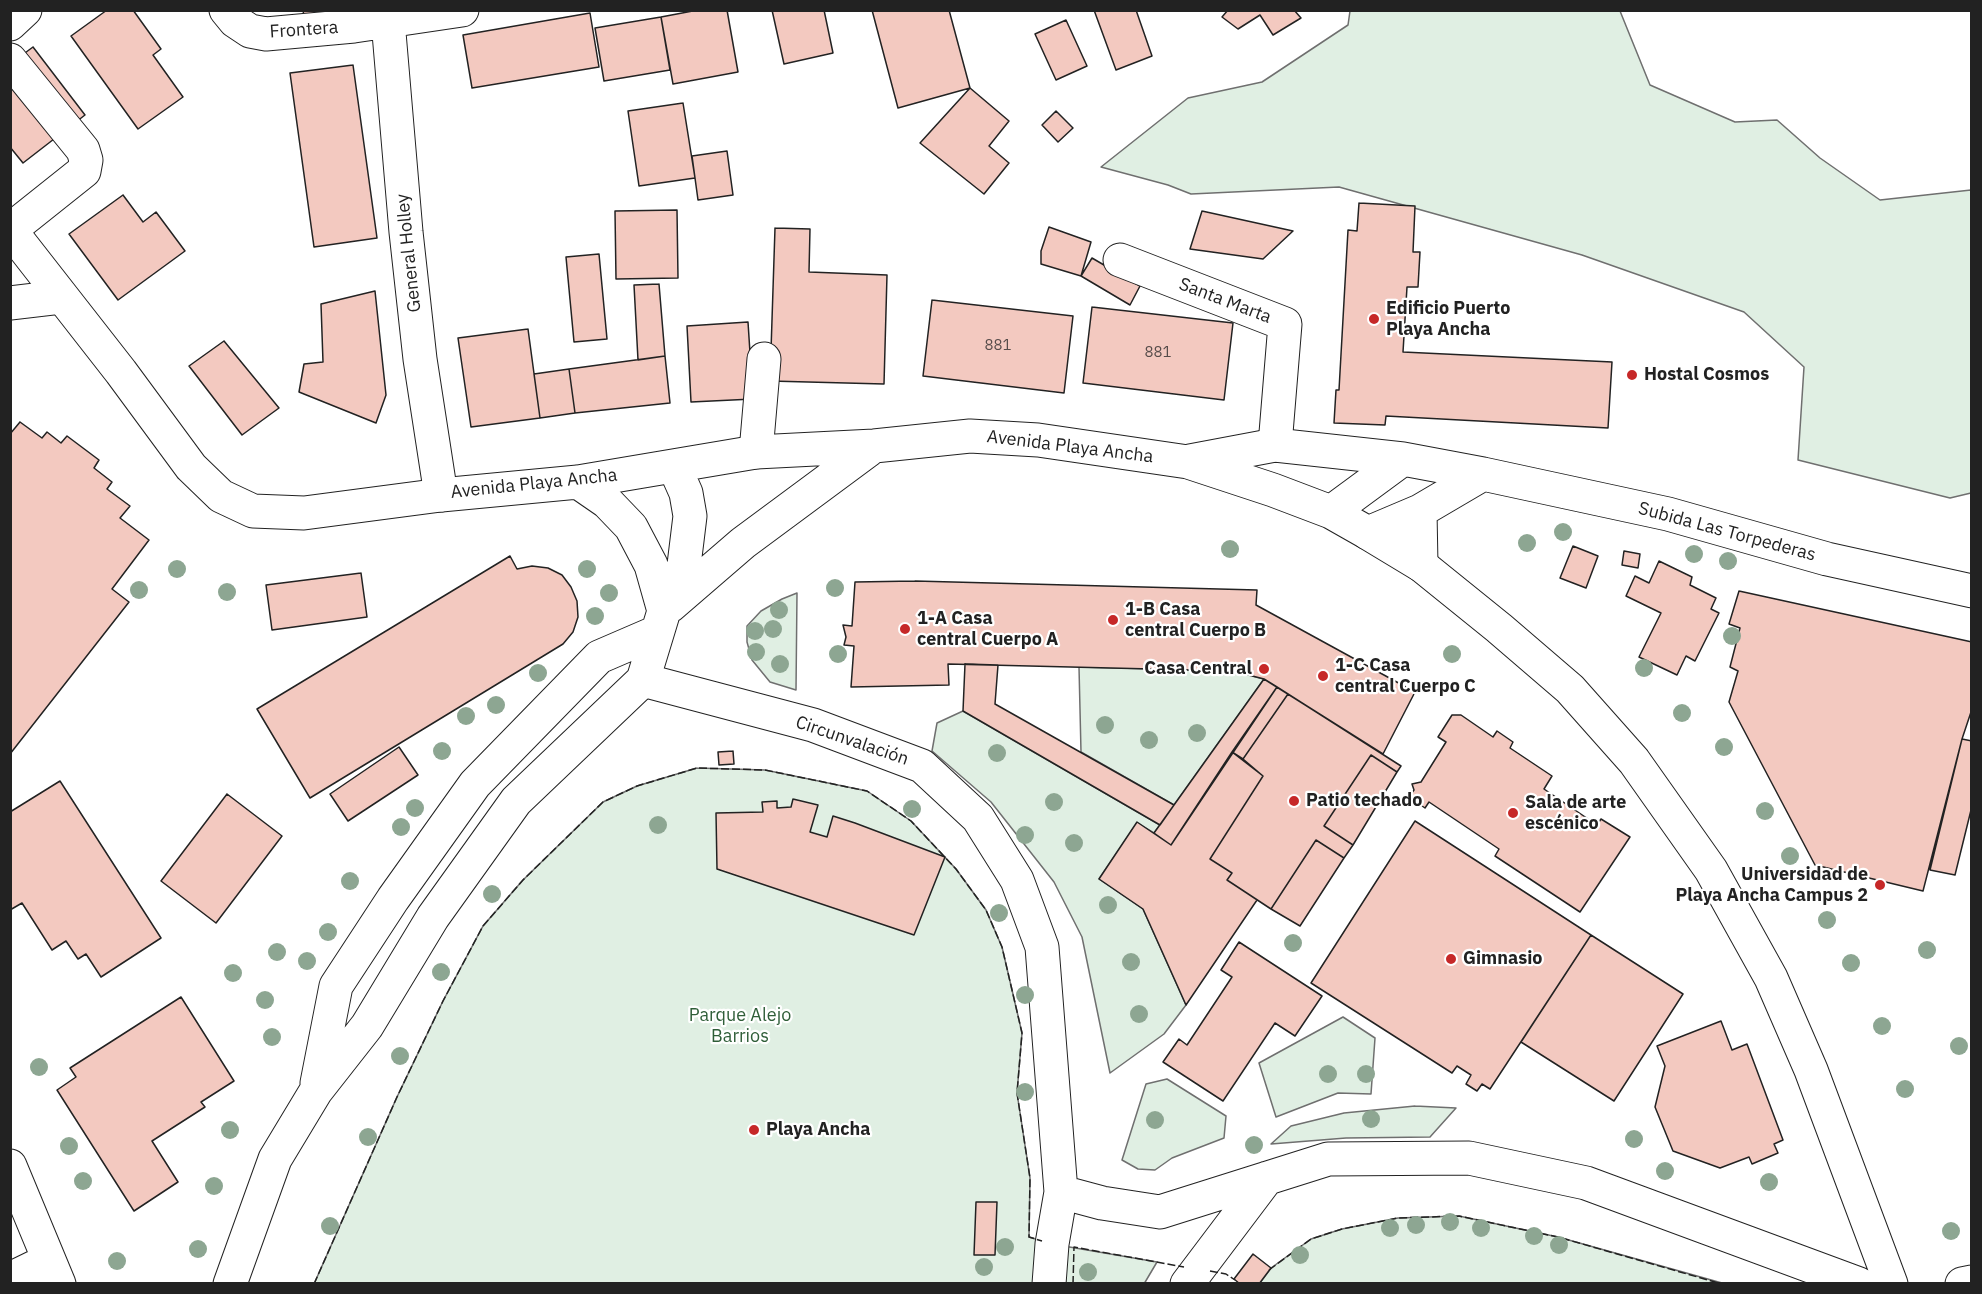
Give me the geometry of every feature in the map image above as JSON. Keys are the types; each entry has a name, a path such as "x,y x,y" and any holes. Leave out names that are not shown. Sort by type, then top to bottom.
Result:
{"main road":[{"path":"10,24 25,10"},
{"name":"Frontera","path":"226,10 235,21 250,31 266,34 354,26 387,16 462,10"},
{"name":"General Holley","path":"387,16 420,359 441,495"},
{"path":"10,60 83,150 86,160 84,171 10,230"},
{"name":"Avenida Playa Ancha","path":"10,230 121,372 191,468 221,496 253,511 304,513 441,495 578,482 756,452 874,446 970,436 1038,440 1188,462"},
{"name":"Santa Marta","path":"1120,260 1285,324 1275,445"},
{"path":"10,303 61,297"},
{"path":"756,452 764,359"},
{"name":"Subida Las Torpederas","path":"1188,462 1275,445 1403,459 1668,514 1827,559 1971,591"},
{"path":"316,1091 336,986 393,899 475,784 599,657 660,622 743,543 874,446"},
{"path":"1331,512 1403,459"},
{"path":"1188,462 1331,512 1421,565 1570,690 1634,761 1711,870 1771,978 1811,1070 1891,1284"},
{"path":"230,1284 275,1159 316,1091 367,1026 433,917 516,801 642,680 660,622 684,565 690,516 686,493 674,466"},
{"path":"1368,532 1420,511 1483,474"},
{"path":"578,482 607,502 631,527 651,565 660,622"},
{"path":"1420,511 1421,565"},
{"name":"Circunvalación","path":"642,680 813,725 922,766 978,818 1017,880 1042,946 1061,1192 1052,1244 1049,1284"},
{"path":"1061,1192 1102,1203 1160,1212 1328,1159 1469,1158 1586,1183 1859,1284"},
{"path":"10,1166 54,1272 10,1279"},
{"path":"1187,1284 1267,1178"},
{"path":"1962,1284 1971,1282"}],"green space":[{"path":"1350,11 1620,11 1650,85 1735,122 1777,120 1820,158 1880,200 1971,190 1971,493 1950,498 1798,460 1804,367 1744,312 1582,255 1339,187 1191,194 1168,185 1101,167 1188,98 1262,82 1348,25"},
{"path":"797,593 796,690 770,682 752,660 747,642 747,626 761,611"},
{"path":"1079,667 1233,671 1264,679 1174,805 1081,752"},
{"path":"963,711 1160,825 1154,833 1137,823 1099,879 1143,909 1186,1005 1164,1034 1110,1073 1082,937 1054,882 991,802 932,751 937,723"},
{"name":"Parque Alejo Barrios","path":"697,768 765,770 867,791 911,821 956,869 986,910 1002,947 1022,1033 1017,1093 1030,1178 1029,1237 1052,1244 1157,1262 1144,1284 314,1284 397,1097 443,1001 483,926 523,880 603,802 637,786"},
{"path":"1343,1017 1375,1038 1371,1094 1338,1093 1276,1117 1259,1063"},
{"path":"1167,1079 1226,1116 1224,1138 1172,1158 1155,1170 1138,1169 1122,1160 1146,1084"},
{"path":"1415,1106 1456,1108 1430,1137 1346,1138 1271,1144 1291,1126 1344,1113"},
{"path":"1459,1216 1558,1237 1722,1283 1259,1284 1271,1268 1311,1239 1342,1229 1398,1218"}],"building":[{"path":"107,10 133,10 161,49 153,55 183,97 138,129 71,36"},
{"path":"303,10 336,10 304,17"},
{"path":"698,10 727,10 738,72 673,84 661,17"},
{"path":"772,10 824,10 833,53 784,64"},
{"path":"872,10 949,10 970,88 898,108"},
{"path":"1094,10 1136,10 1152,56 1116,70"},
{"path":"1228,10 1294,10 1301,18 1273,35 1260,15 1238,29 1222,17"},
{"path":"590,13 599,67 472,88 463,35"},
{"path":"661,17 670,70 604,81 595,28"},
{"path":"1066,20 1087,66 1056,80 1035,34"},
{"path":"33,47 85,115 23,163 10,147 10,64"},
{"path":"353,65 377,238 314,247 290,73"},
{"path":"970,88 1009,121 989,146 1009,163 984,194 920,143"},
{"path":"683,103 695,178 639,186 628,111"},
{"path":"1056,111 1073,128 1058,142 1042,125"},
{"path":"727,151 733,195 698,200 692,156"},
{"path":"123,195 143,222 156,212 185,251 118,300 69,234"},
{"name":"Edificio Puerto Playa Ancha","path":"1359,203 1415,206 1413,252 1420,252 1418,287 1407,287 1403,352 1612,362 1608,428 1386,416 1385,425 1334,423 1336,390 1339,390 1348,230 1357,231"},
{"path":"677,210 678,278 616,279 615,211"},
{"path":"1202,211 1293,231 1263,259 1190,249"},
{"path":"1049,227 1091,242 1081,276 1041,264 1041,251"},
{"path":"775,228 810,229 809,272 887,275 884,384 770,381"},
{"path":"599,254 607,339 574,342 566,257"},
{"path":"1092,258 1140,286 1130,305 1081,276"},
{"path":"659,284 665,356 638,360 634,285"},
{"path":"375,291 386,395 376,423 299,392 304,364 323,362 321,304"},
{"path":"932,300 1073,316 1064,393 923,376"},
{"path":"1092,307 1233,323 1224,400 1083,383"},
{"path":"748,322 753,399 691,402 687,326"},
{"path":"528,329 540,418 471,427 458,338"},
{"path":"224,341 279,408 242,435 189,366"},
{"path":"665,356 670,403 575,413 569,369"},
{"path":"569,369 575,413 540,418 534,374"},
{"path":"20,422 42,438 47,432 61,443 67,436 99,460 94,468 112,482 107,489 130,506 120,518 149,540 112,589 129,602 10,754 10,434"},
{"path":"1573,546 1598,556 1586,588 1560,578"},
{"path":"1624,551 1640,554 1638,568 1622,565"},
{"path":"510,556 517,569 532,566 548,568 562,575 577,601 578,617 573,632 563,644 310,798 257,709"},
{"path":"1659,561 1692,577 1690,585 1716,598 1711,609 1719,613 1695,661 1686,656 1677,675 1639,657 1661,613 1626,596 1635,576 1649,583"},
{"path":"361,573 367,617 272,630 266,585"},
{"name":"Casa Central","path":"915,581 1257,590 1256,605 1415,692 1383,754 1264,679 1233,671 948,664 949,685 851,687 854,646 844,645 846,637 843,625 852,626 855,582"},
{"path":"1739,591 1972,642 1972,709 1962,739 1923,891 1815,865 1729,702 1738,671 1730,667 1740,628 1729,624"},
{"path":"965,664 998,665 995,704 1174,805 1160,825 963,711"},
{"path":"1264,679 1277,687 1171,845 1154,833"},
{"path":"1277,687 1288,694 1243,759 1232,752"},
{"name":"Patio techado","path":"1288,694 1401,766 1397,772 1371,755 1324,826 1353,845 1344,858 1316,840 1271,909 1227,880 1232,873 1210,859 1263,776 1243,759"},
{"name":"Sala de arte escénico","path":"1452,715 1461,715 1493,737 1497,731 1513,742 1510,748 1552,776 1544,789 1597,825 1601,819 1630,837 1580,912 1495,856 1499,849 1429,802 1425,808 1409,797 1414,790 1412,784 1421,782 1446,742 1438,737"},
{"path":"1962,739 1972,741 1972,806 1955,875 1930,870"},
{"path":"399,747 418,775 348,821 330,794"},
{"path":"733,751 734,764 719,765 718,752"},
{"path":"1232,752 1263,776 1210,859 1232,873 1227,880 1257,900 1186,1005 1143,909 1099,879 1137,822 1171,845"},
{"path":"1371,755 1397,772 1353,845 1324,826"},
{"path":"60,781 161,938 101,977 86,954 78,959 66,941 52,950 22,903 10,910 10,812"},
{"path":"227,794 282,836 216,923 161,881"},
{"path":"793,799 818,805 810,832 827,837 833,816 945,857 914,935 717,869 716,813 763,812 762,802 777,801 777,808 791,807"},
{"name":"Gimnasio","path":"1415,821 1591,935 1490,1089 1482,1084 1477,1091 1466,1084 1471,1075 1457,1066 1452,1073 1311,983"},
{"path":"1316,840 1344,858 1300,926 1271,909"},
{"path":"1591,935 1683,994 1614,1101 1521,1042"},
{"path":"1239,942 1322,996 1295,1036 1275,1023 1223,1101 1163,1062 1179,1039 1187,1045 1232,977 1221,970"},
{"path":"181,997 234,1081 201,1102 205,1107 152,1141 178,1182 134,1211 57,1090 76,1077 70,1068"},
{"path":"1721,1021 1732,1050 1747,1044 1783,1140 1774,1144 1778,1153 1752,1164 1749,1157 1720,1168 1673,1151 1655,1107 1665,1066 1657,1046"},
{"path":"976,1202 997,1202 995,1255 974,1255"},
{"path":"1253,1254 1271,1268 1259,1284 1240,1284 1234,1279"}],"fence":[{"path":"314,1284 397,1097 443,1001 483,926 523,880 603,802 637,786 697,768 765,770 867,791 911,821 956,869 986,910 1002,947 1022,1033 1017,1093 1030,1178 1029,1237 1042,1241"},
{"path":"1269,1270 1311,1239 1342,1229 1398,1218 1459,1216 1558,1237 1722,1284"},
{"path":"1073,1284 1074,1247 1184,1267"},
{"path":"1210,1271 1226,1274 1235,1280"}],"place":[{"name":"Edificio Puerto Playa Ancha","path":"1374,319"},
{"name":"Hostal Cosmos","path":"1632,375"},
{"name":"1-B Casa central Cuerpo B","path":"1113,620"},
{"name":"1-A Casa central Cuerpo A","path":"905,629"},
{"name":"Casa Central","path":"1264,669"},
{"name":"1-C Casa central Cuerpo C","path":"1323,676"},
{"name":"Patio techado","path":"1294,801"},
{"name":"Sala de arte escénico","path":"1513,813"},
{"name":"Universidad de Playa Ancha Campus 2","path":"1880,885"},
{"name":"Gimnasio","path":"1451,959"},
{"name":"Playa Ancha","path":"754,1130"}]}
